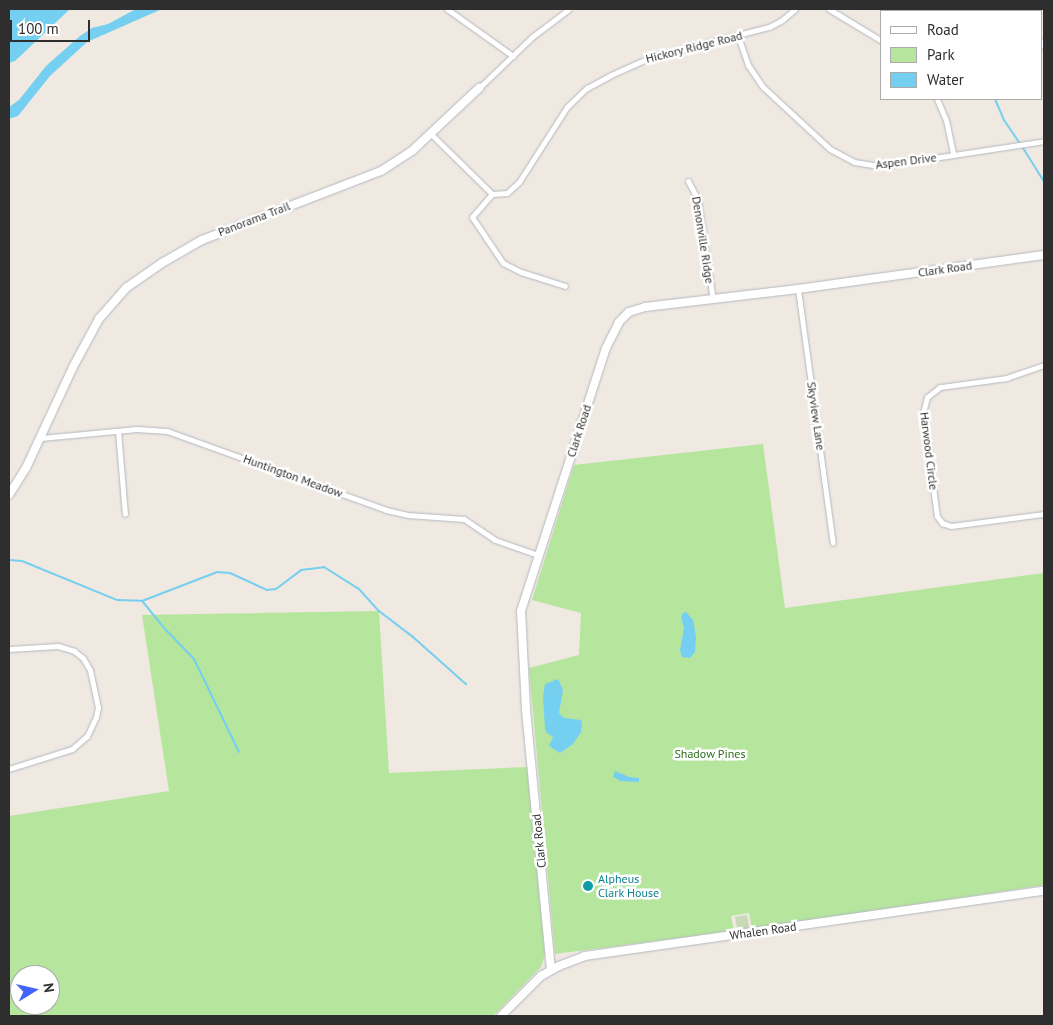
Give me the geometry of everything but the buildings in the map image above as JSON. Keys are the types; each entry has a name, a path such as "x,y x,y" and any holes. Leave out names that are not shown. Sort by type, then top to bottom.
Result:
{"street":[{"path":"447,9 513,56"},
{"name":"Panorama Trail","path":"9,495 41,438 73,367 99,319 116,298 133,282 175,255 215,234 381,171 405,156 431,134 545,26 569,9"},
{"name":"Hickory Ridge Road","path":"492,194 503,195 516,187 563,111 587,88 626,67 652,57 738,36 776,24 795,9"},
{"path":"829,9 880,40"},
{"name":"Aspen Drive","path":"738,36 748,64 762,88 830,149 848,160 864,164 888,165 1044,142"},
{"path":"937,100 949,130 954,154"},
{"path":"431,134 492,194 472,217 504,263 521,272 565,286"},
{"name":"Denonville Ridge","path":"688,181 698,200 713,300"},
{"name":"Clark Road","path":"551,970 520,628 522,603 606,348 619,322 637,309 1044,255"},
{"name":"Skyview Lane","path":"798,289 833,544"},
{"name":"Harwood Circle","path":"1044,365 1008,378 940,388 927,397 922,413 937,516 942,523 951,526 1044,514"},
{"name":"Huntington Meadow","path":"41,438 153,429 167,431 396,512 464,519 495,540 538,555"},
{"path":"118,431 125,514"},
{"path":"9,650 58,646 74,651 83,658 90,670 98,707 96,717 87,736 72,749 9,769"},
{"name":"Whalen Road","path":"501,1016 530,985 551,970 568,962 595,954 1044,891"}],"green space":[{"name":"Shadow Pines","path":"763,444 785,608 1044,573 1044,885 752,929 749,913 731,916 734,931 555,954 529,668 579,655 581,613 532,600 574,465"},
{"path":"379,611 389,773 527,767 545,955 541,967 493,1016 9,1016 9,816 169,791 142,615"},
{"path":"747,915 749,928 737,930 735,917"}],"water":[{"path":"9,9 70,9 15,61 9,63"},
{"path":"136,9 162,9 87,42 50,76 18,116 9,119 9,107 19,100 46,66 80,36 92,28 108,24"},
{"path":"686,612 693,620 696,637 695,652 690,658 682,657 680,650 684,628 681,617"},
{"path":"558,679 563,690 559,713 564,718 581,720 582,725 581,732 573,744 560,753 549,746 553,737 545,729 543,696 545,684"},
{"path":"615,771 629,777 639,778 639,782 621,781 613,777"}],"waterway":[{"path":"926,9 930,10"},
{"path":"995,100 1004,120 1019,142"},
{"path":"1023,148 1044,181"},
{"path":"9,560 22,561 117,600 142,601 217,572 230,573 267,590 276,589 301,570 324,567 359,589 379,611 413,637 466,684"},
{"path":"143,602 166,630 194,659 239,752"}],"place":[{"name":"Alpheus Clark House","path":"588,886"}]}
